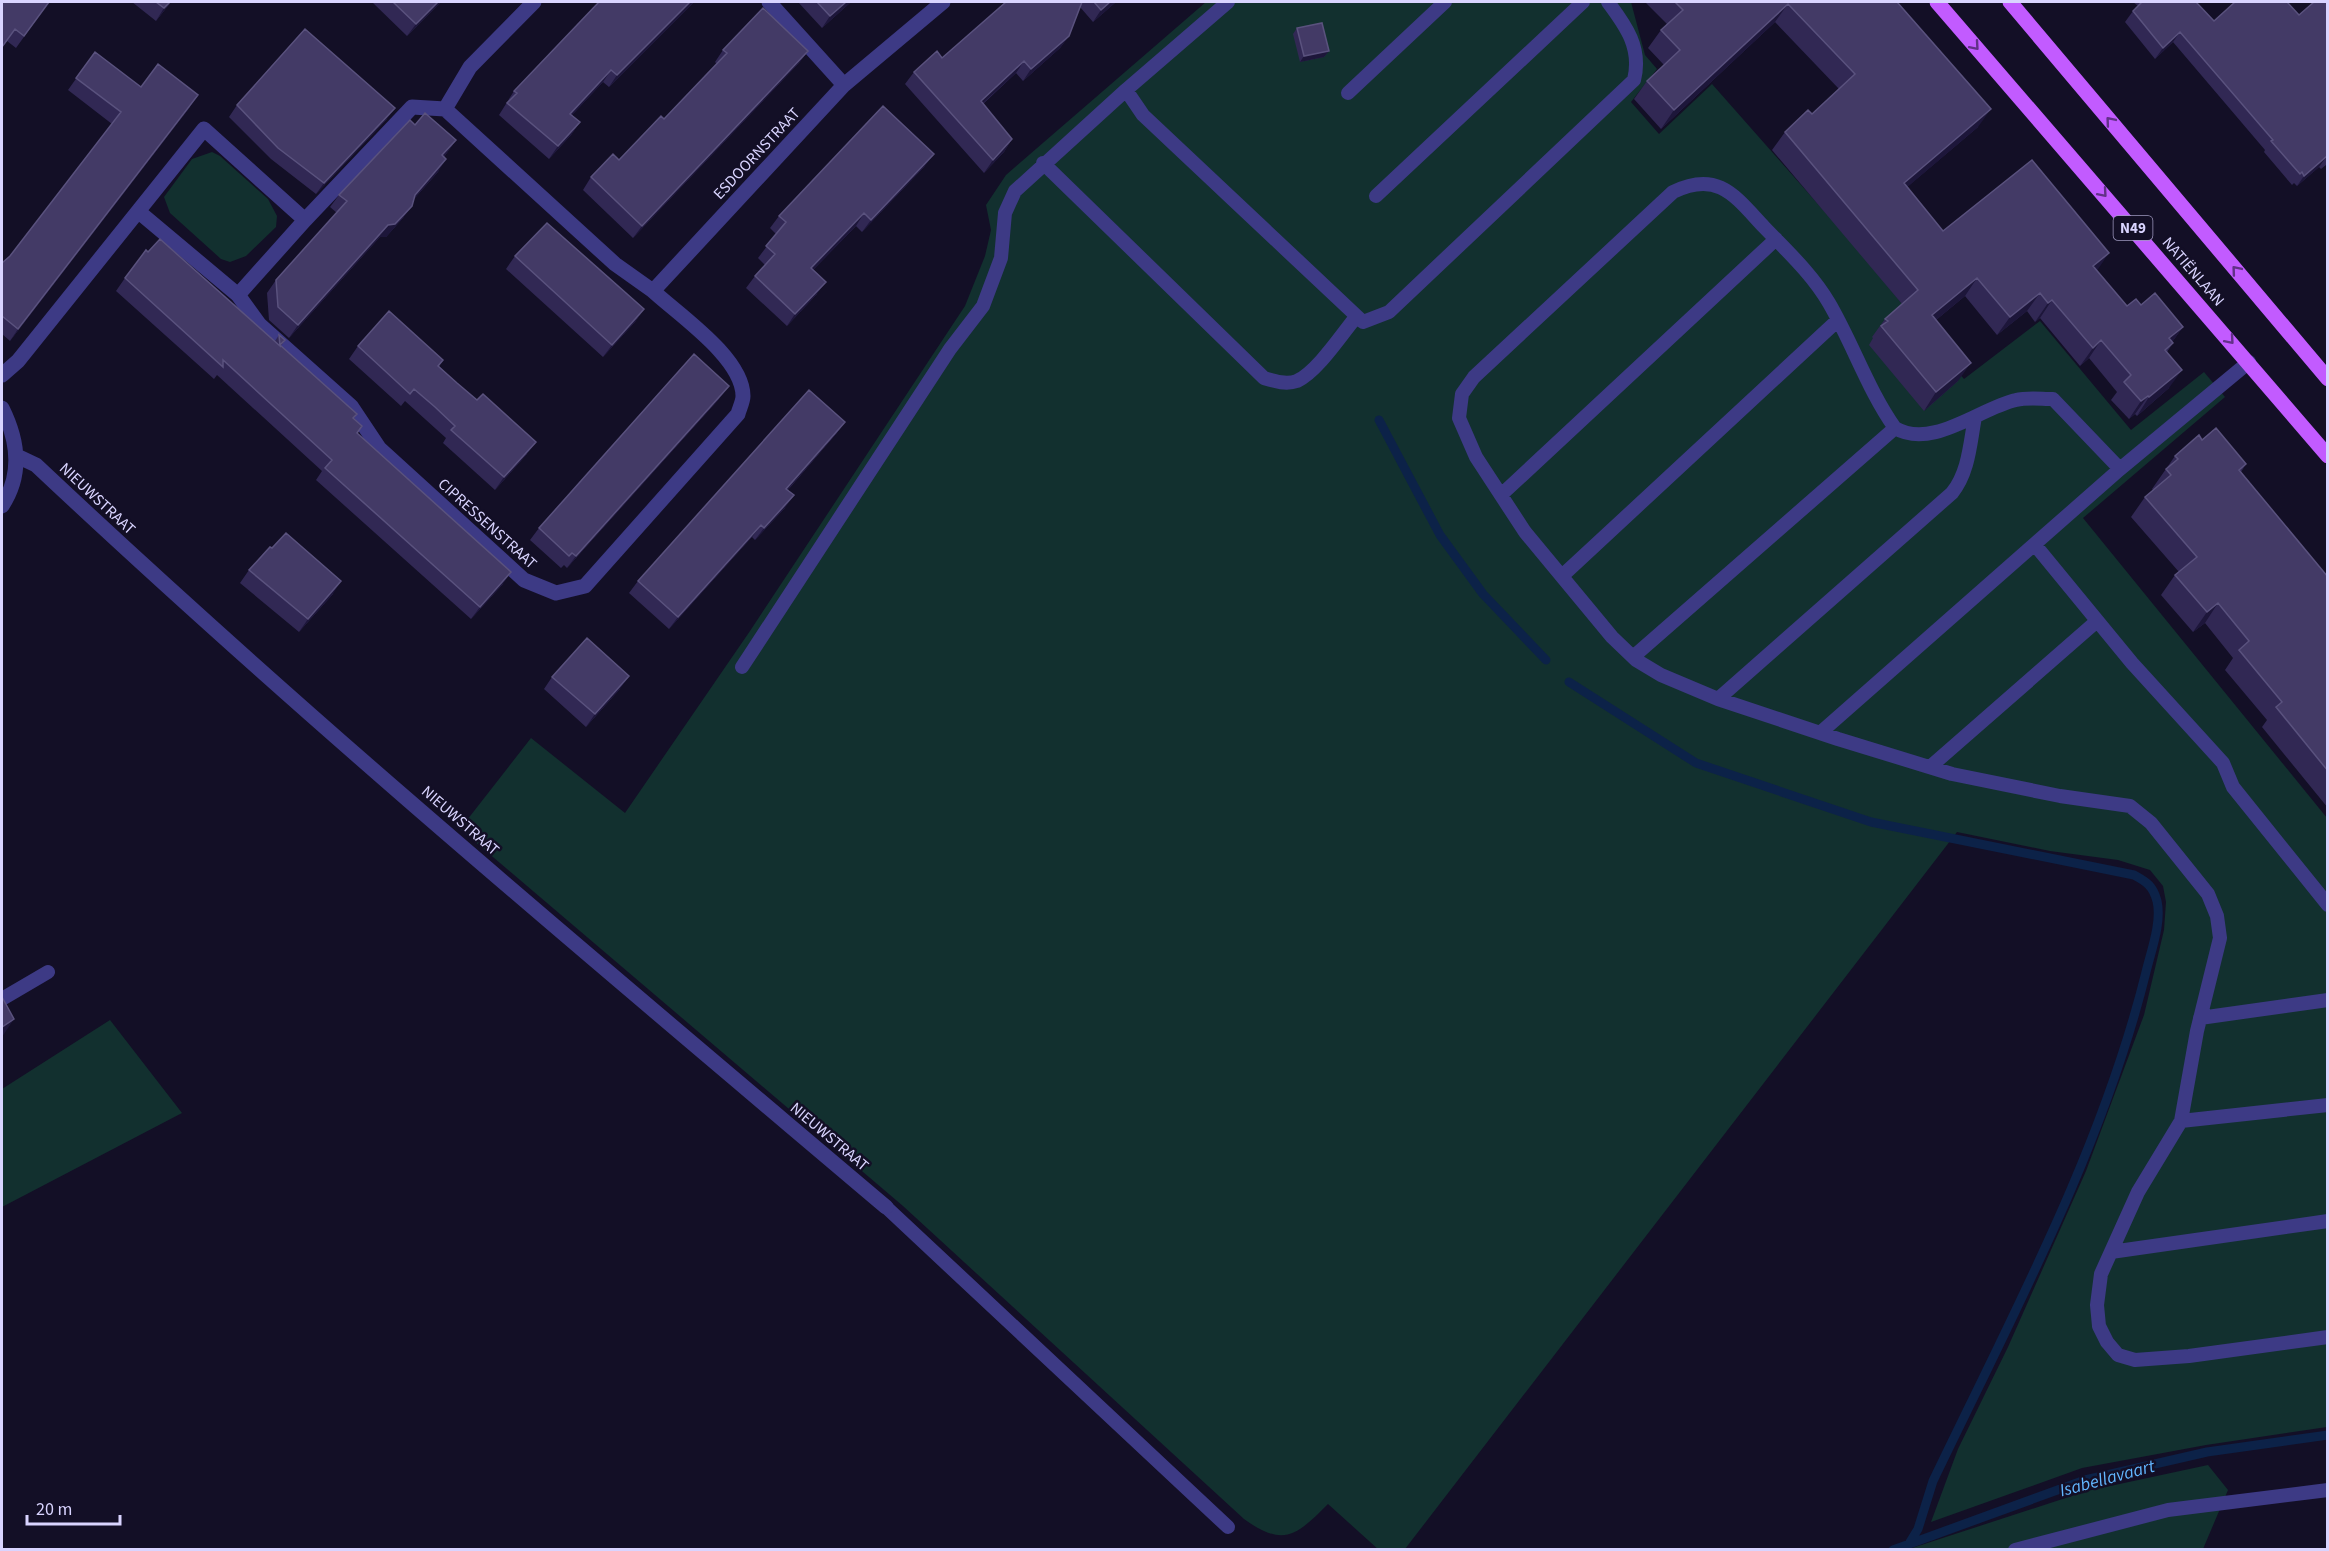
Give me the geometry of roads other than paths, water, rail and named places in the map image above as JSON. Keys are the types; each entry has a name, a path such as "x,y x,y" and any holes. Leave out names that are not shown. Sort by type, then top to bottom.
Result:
{"main road":[{"name":"NATIËNLAAN","path":"1936,2 2328,456"},
{"name":"NATIËNLAAN","path":"2010,2 2328,379"}],"street":[{"path":"238,295 412,107 445,109 470,68 534,2"},
{"path":"769,2 844,85"},
{"name":"ESDOORNSTRAAT","path":"653,291 844,85 943,2"},
{"name":"CIPRESSENSTRAAT","path":"139,212 238,295 259,324 351,406 379,448 524,580 556,593 585,586 738,414 743,396 738,378 728,359 653,291 615,264 445,109"},
{"path":"2,375 18,361 204,129 305,220"},
{"path":"2,408 14,432 17,456 12,482 2,506"},
{"name":"NIEUWSTRAAT","path":"17,456 36,465 157,578 444,830 886,1207"}],"lane":[{"path":"742,667 950,349 983,306 1001,258 1005,213 1015,191 1043,163 1228,2"},
{"path":"1348,93 1445,2"},
{"path":"1376,196 1583,2"},
{"path":"1126,90 1143,116 1363,322 1389,312 1634,80 1637,69 1635,48 1630,34 1608,2"},
{"path":"1043,163 1264,378 1278,383 1296,381 1356,317"},
{"path":"2120,469 2054,399 2016,399 1975,417 1930,432 1903,433 1895,428 1838,320 1811,277 1724,188 1711,183 1689,185 1673,192 1474,377 1462,394 1459,418 1476,457 1525,532 1612,637 1633,657 1661,675 1718,699 1930,767 2060,796 2130,806 2151,823 2208,894 2217,916 2220,938 2200,1018 2181,1121 2138,1192 2101,1274 2097,1305 2099,1326 2107,1342 2118,1355 2135,1359 2160,1360 2328,1337"},
{"path":"1501,495 1776,239"},
{"path":"1562,576 1838,320"},
{"path":"1820,733 2120,469 2249,362"},
{"path":"1718,699 1952,493 1960,483 1965,469 1975,417"},
{"path":"1633,657 1895,428"},
{"path":"2035,545 2132,663 2223,763 2233,787 2328,905"},
{"path":"1930,767 2097,621"},
{"path":"2,999 48,972"},
{"path":"2200,1018 2328,1000"},
{"path":"2181,1121 2328,1105"},
{"path":"886,1207 1228,1527"},
{"path":"2111,1252 2328,1221"},
{"path":"2015,1550 2168,1510 2328,1490"}],"waterway":[{"path":"1379,420 1440,535 1483,594 1546,660"},
{"path":"1569,682 1696,763 1871,822 2134,875 2149,885 2154,892 2158,918 2153,946 2127,1038 2105,1103 2053,1231 1933,1481 1918,1529 1910,1542"},
{"name":"Isabellavaart","path":"1893,1550 2085,1480 2207,1452 2328,1435"}]}
